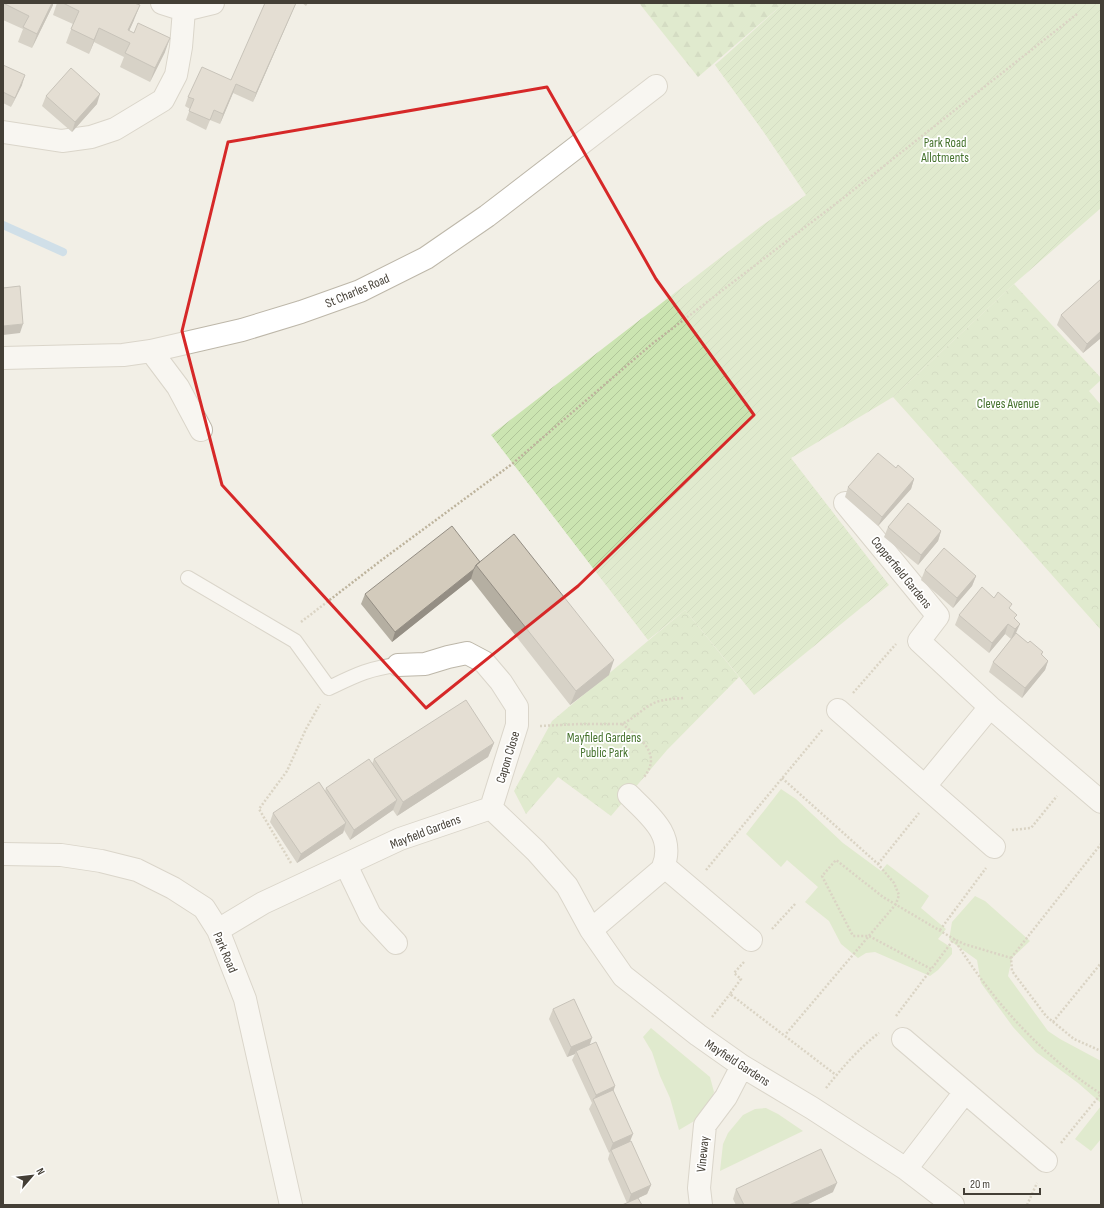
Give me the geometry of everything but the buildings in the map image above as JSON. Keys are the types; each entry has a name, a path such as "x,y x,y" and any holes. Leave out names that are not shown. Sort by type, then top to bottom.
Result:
{"street":[{"path":"162,3 184,10 213,3"},
{"path":"3,132 62,142 91,137 115,129 164,100 176,75 181,47 184,10"},
{"name":"St Charles Road","path":"3,358 123,355 151,351 242,330 301,312 360,291 426,258 487,216 656,86"},
{"path":"151,351 178,387 201,430"},
{"name":"Copperfield Gardens","path":"845,503 938,616 919,641"},
{"path":"919,641 990,706 1101,802"},
{"name":"Capon Close","path":"398,665 425,664 467,653 484,662 501,682 517,707 517,725 491,808"},
{"path":"930,790 990,706"},
{"path":"838,710 994,847"},
{"path":"629,795 660,828 666,848 663,867 691,888 754,943"},
{"name":"Mayfield Gardens","path":"218,930 263,903 400,839 491,808 536,850 567,886 591,930 623,976 698,1035 742,1066 812,1108 906,1169 953,1205"},
{"name":"Park Road","path":"3,854 61,855 101,861 137,870 173,888 204,908 218,930 245,999 291,1205"},
{"path":"346,865 370,914 396,943"},
{"path":"591,930 665,867"},
{"path":"895,1033 1046,1161"},
{"name":"Vineway","path":"700,1205 699,1188 705,1125 726,1097 742,1066"},
{"path":"906,1169 965,1092"}],"lane":[{"path":"188,578 295,641 329,688 356,674 379,667 398,665"}],"path":[{"path":"285,634 383,559 512,464 652,344 842,199 1077,14"},
{"path":"691,888 838,710 898,641 919,641"},
{"path":"303,885 259,809 287,771 306,729 329,688"},
{"path":"517,725 622,724 652,704 671,699 684,698"},
{"path":"622,724 636,734 651,754 651,763 647,773 629,795"},
{"path":"940,930 986,870 994,847 1013,830 1031,828 1073,777"},
{"path":"782,778 878,864 894,883 899,895 896,904 870,936 785,1035"},
{"path":"878,864 930,790"},
{"path":"1101,844 1012,958 1012,971 1046,1016 1074,1039 1101,1051"},
{"path":"931,969 870,936 854,936 822,876 836,860 883,897 954,939 964,944 1012,958"},
{"path":"796,903 754,943 734,973 741,979 730,994 785,1035 836,1076"},
{"path":"812,1108 836,1076 869,1040 895,1033 931,969 954,939"},
{"path":"954,939 970,965 1006,1012 1076,1077 1101,1094 1046,1161"},
{"path":"1054,1022 1101,963"}],"highlighted area":[{"path":"547,87 656,279 754,415 578,586 426,708 222,485 182,331 228,142"}],"green space":[{"path":"639,3 784,3 698,77"},
{"name":"Park Road Allotments","path":"784,3 1101,3 1101,208 1014,284 893,397 791,458 889,585 754,695 685,610 648,640 491,435 760,227 806,195 765,134 715,65"},
{"name":"Cleves Avenue","path":"1014,284 1101,378 1101,380 1089,391 1101,405 1101,630 893,397"},
{"name":"Mayfiled Gardens Public Park","path":"685,610 739,677 667,750 611,816 558,777 526,814 514,791 552,721"},
{"path":"781,789 796,799 843,843 881,871 887,864 929,896 921,908 946,929 938,939 952,948 952,954 938,970 930,976 875,952 866,953 858,958 841,944 829,921 805,902 818,887 787,860 781,867 746,834"},
{"path":"975,896 985,901 1030,941 1012,958 1008,976 1048,1031 1101,1061 1101,1103 1078,1083 1036,1052 1013,1027 981,983 977,960 949,940 952,922"},
{"path":"651,1028 710,1077 714,1092 710,1103 701,1117 679,1130 670,1098 660,1076 652,1052 643,1037"},
{"path":"1101,1106 1101,1139 1091,1151 1075,1139"},
{"path":"766,1108 778,1114 803,1131 720,1171 723,1144 728,1133 743,1115 755,1109"}],"waterway":[{"path":"3,225 63,252"}]}
